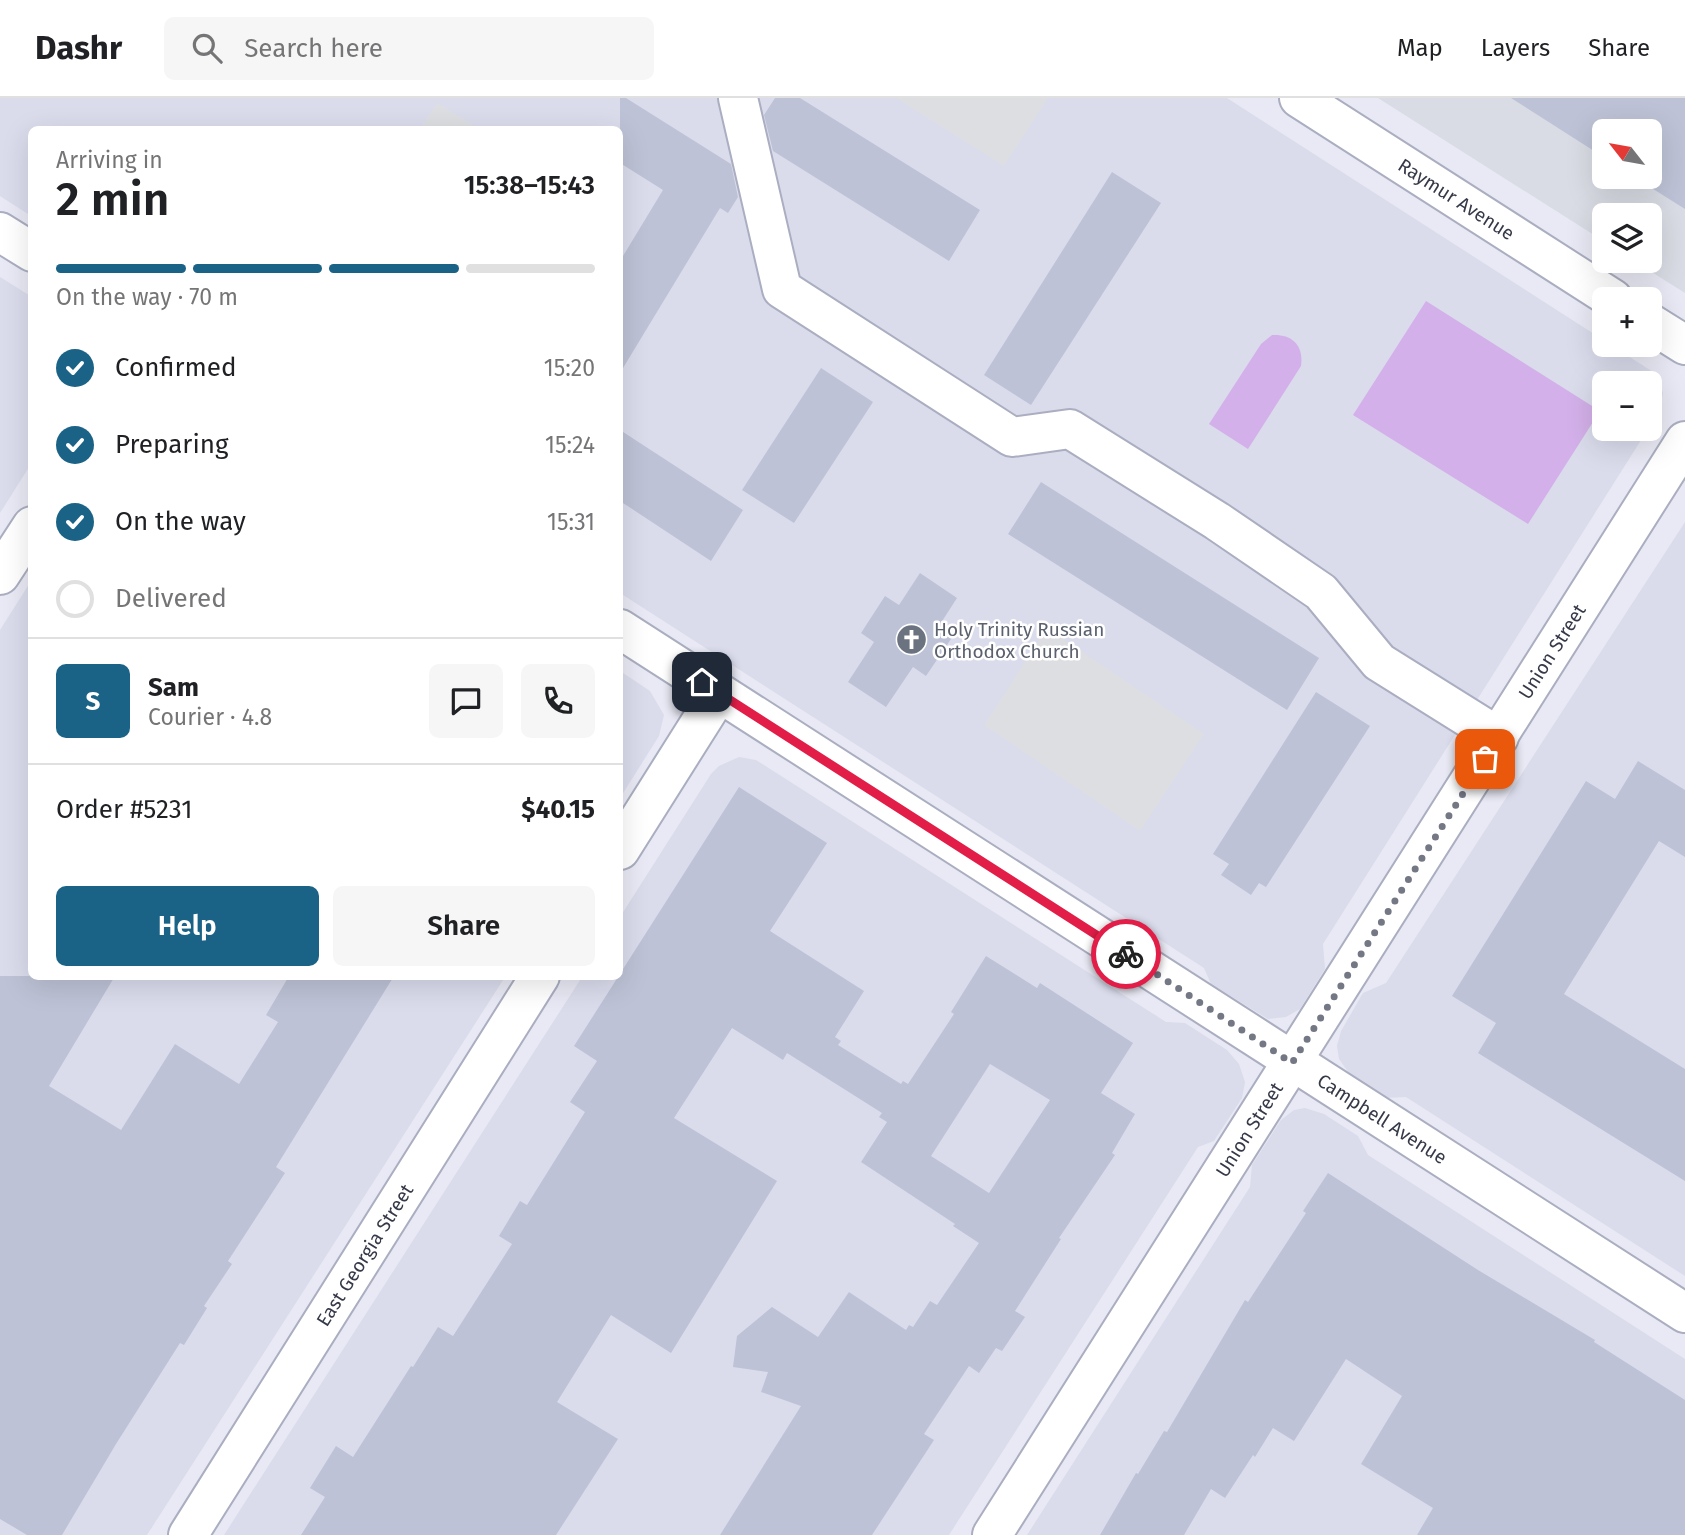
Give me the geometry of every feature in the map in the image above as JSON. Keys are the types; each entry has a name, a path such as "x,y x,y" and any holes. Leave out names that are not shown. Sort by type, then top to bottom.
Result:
{"street":[{"path":"738,98 782,289 1012,437 1070,429 1217,521 1321,592 1379,662 1499,737"},
{"name":"Raymur Avenue","path":"1299,98 1594,287"},
{"path":"0,232 28,250"},
{"path":"1662,331 1685,345"},
{"name":"Union Street","path":"992,1535 1685,441"},
{"path":"0,575 28,532"},
{"name":"Campbell Avenue","path":"623,631 1685,1313"},
{"path":"623,845 719,693"},
{"name":"East Georgia Street","path":"188,1535 537,980"}],"shaded area":[{"path":"0,98 1227,98 1592,333 1592,357 1630,357 1651,371 1592,371 1592,441 1640,441 1323,944 1325,969 1300,1009 1286,1017 1268,1019 1211,984 1204,968 623,595 623,126 28,126 28,214 0,196"},
{"path":"896,98 1048,98 1004,166"},
{"path":"1378,98 1685,98 1685,293 1653,273 1662,273 1662,203 1592,203 1592,234"},
{"path":"437,103 475,126 422,126"},
{"path":"0,277 28,294 28,469 0,513"},
{"path":"1426,301 1592,406 1592,424 1528,524 1353,415"},
{"path":"1272,335 1285,336 1295,342 1301,352 1301,366 1248,449 1209,424 1261,344"},
{"path":"1685,522 1685,1276 1406,1097 1384,1098 1351,1076 1339,1059 1337,1046 1341,1031 1363,993 1386,983"},
{"path":"28,586 28,980 503,980 147,1535 0,1535 0,630"},
{"path":"1047,628 1204,734 1140,831 984,725"},
{"path":"623,673 650,691 664,715 659,736 623,793"},
{"path":"739,757 756,760 1166,1022 1185,1023 1227,1050 1239,1064 1245,1082 1242,1098 1214,1141 1198,1147 949,1535 224,1535 580,980 623,980 623,912 711,774 719,766"},
{"path":"1305,1108 1324,1114 1358,1136 1368,1155 1685,1359 1685,1535 1027,1535 1250,1187 1252,1165 1281,1120 1294,1110"}],"building":[{"path":"620,98 626,98 731,164 738,197 728,213 720,208 623,368 623,256 663,190 623,165 623,126 620,126"},
{"path":"775,98 800,98 980,210 949,261 773,151 764,115"},
{"path":"1511,98 1685,98 1685,209 1653,189 1662,189 1662,119 1592,119 1592,150"},
{"path":"1112,172 1161,203 1031,405 984,375"},
{"path":"821,368 873,402 794,523 742,490"},
{"path":"623,432 743,510 711,561 623,503"},
{"path":"1041,482 1319,658 1287,710 1008,534"},
{"name":"Holy Trinity Russian Orthodox Church","path":"920,573 957,598 937,629 951,639 926,676 913,667 886,707 848,682 874,642 861,633 885,596 899,605"},
{"path":"1316,692 1370,726 1266,887 1259,883 1251,895 1221,875 1229,864 1213,854"},
{"path":"1638,761 1685,790 1685,857 1659,841 1564,994 1685,1069 1685,1181 1478,1053 1496,1023 1452,996 1586,781 1615,799"},
{"path":"739,787 827,843 770,931 864,991 835,1037 841,1041 838,1045 901,1084 903,1081 908,1084 954,1014 951,1012 986,956 1037,988 1040,983 1133,1043 1101,1093 1135,1114 1112,1153 1115,1155 1059,1238 1061,1239 1015,1311 1025,1317 1002,1351 996,1348 979,1373 969,1366 924,1434 934,1440 872,1535 720,1535 801,1406 761,1392 768,1372 733,1367 737,1336 772,1307 818,1337 849,1292 906,1330 909,1325 913,1327 930,1301 937,1305 979,1243 861,1162 887,1122 879,1117 882,1113 787,1053 783,1060 732,1028 674,1118 777,1181 671,1353 611,1315 557,1402 618,1439 556,1535 301,1535 325,1497 310,1488 336,1446 353,1457 438,1327 453,1336 512,1244 499,1236 520,1201 527,1205 585,1112 570,1102 597,1061 574,1046 616,980 623,980 623,969","holes":["990,1064 1050,1100 989,1193 931,1156"]},
{"path":"0,976 28,976 28,980 113,980 49,1086 121,1130 175,1044 239,1084 278,1022 266,1015 287,980 392,980 276,1167 285,1173 228,1261 232,1264 204,1306 207,1308 184,1345 180,1343 62,1535 27,1535 0,1519"},
{"path":"1328,1173 1478,1270 1595,1340 1594,1342 1685,1400 1685,1535 1417,1535 1433,1508 1361,1464 1402,1396 1346,1359 1294,1441 1273,1428 1225,1498 1211,1489 1184,1535 1100,1535 1136,1473 1138,1474 1164,1431 1167,1432 1245,1300 1248,1302 1306,1213 1303,1211"}],"way so far":[{"path":"1126,954 1292,1063 1485,759"}],"place":[{"name":"Holy Trinity Russian Orthodox Church","path":"911,640"}],"route":[{"path":"702,682 1126,954"}]}
